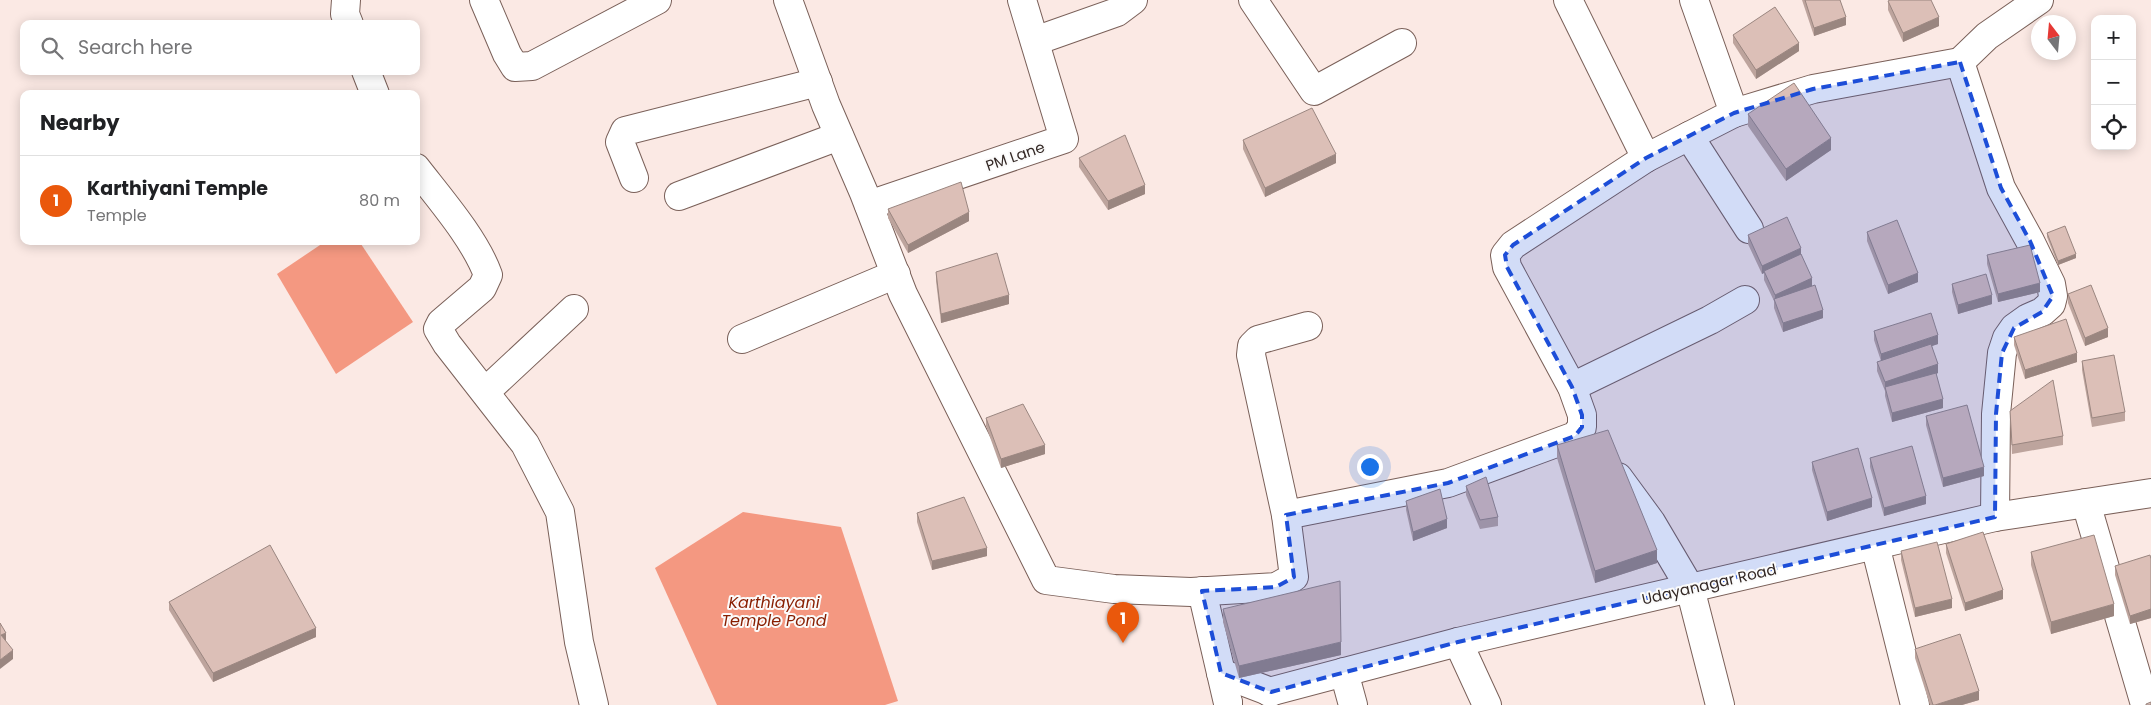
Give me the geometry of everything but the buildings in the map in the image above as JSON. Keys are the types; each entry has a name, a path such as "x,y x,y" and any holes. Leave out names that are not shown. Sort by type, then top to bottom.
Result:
{"street":[{"path":"346,0 345,14 347,20"},
{"path":"484,0 507,54 515,67 532,66 657,0"},
{"path":"788,0 839,136 869,206 903,294 1046,580 1114,589 1202,591 1276,587 1294,577 1286,515 1251,355 1252,346 1258,340 1308,326"},
{"name":"PM Lane","path":"869,206 1064,139 1022,0"},
{"path":"1035,41 1117,12 1133,0"},
{"path":"1252,0 1314,91 1402,43"},
{"path":"1568,0 1646,158"},
{"path":"1694,0 1734,113"},
{"path":"1720,705 1690,588 1651,522 1582,427 1582,414 1572,387 1507,267 1505,255 1513,245 1646,158 1734,113 1813,89 1960,62 1987,36 2039,0"},
{"path":"1960,62 2001,188 2051,284 2053,296 2051,304 2042,312 2028,318 2014,328 2007,338 2002,353 1996,414 1995,517"},
{"path":"368,75 373,90"},
{"path":"634,178 620,142 625,131 818,82"},
{"path":"679,196 839,136"},
{"path":"1689,136 1750,229"},
{"path":"420,173 452,215 484,263 488,275 482,288 441,323 438,329 447,344 525,444 560,512 579,642 594,705"},
{"path":"742,339 896,274"},
{"path":"1572,387 1710,320 1745,300"},
{"path":"485,392 574,309"},
{"path":"1286,515 1448,483 1575,436 1582,427"},
{"name":"Udayanagar Road","path":"1267,696 1344,672 1458,642 1995,517 2151,493"},
{"path":"2086,503 2144,701"},
{"path":"1875,545 1915,705"},
{"path":"1202,591 1228,704"},
{"path":"1458,642 1487,705"},
{"path":"1344,672 1353,705"},
{"path":"1221,673 1267,696"}],"highlighted area":[{"path":"1960,62 2001,188 2030,241 2053,296 2042,312 2014,328 2002,353 1996,414 1995,517 1458,642 1271,692 1221,673 1202,591 1276,587 1294,577 1286,515 1448,483 1575,436 1582,427 1582,415 1572,387 1507,267 1505,255 1513,245 1646,158 1734,113 1813,89"}],"water":[{"path":"320,245 362,245 413,322 336,374 277,274"},
{"name":"Karthiayani Temple Pond","path":"743,512 841,527 898,701 885,705 717,705 655,568"}],"place":[{"name":"Karthiyani Temple","path":"1123,643"}]}
